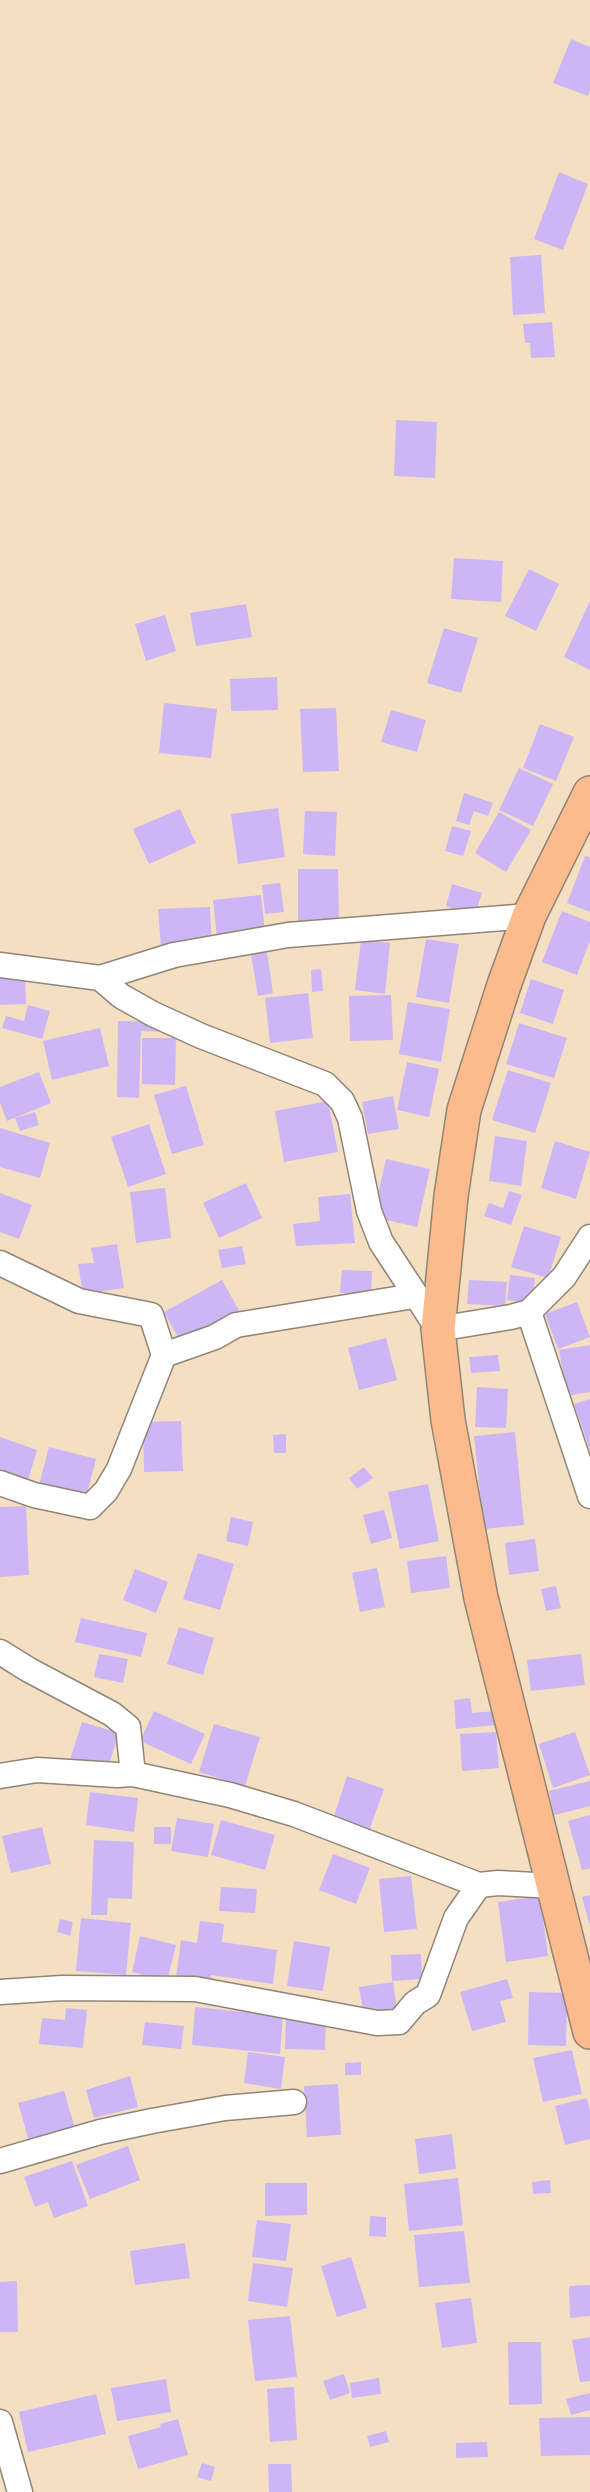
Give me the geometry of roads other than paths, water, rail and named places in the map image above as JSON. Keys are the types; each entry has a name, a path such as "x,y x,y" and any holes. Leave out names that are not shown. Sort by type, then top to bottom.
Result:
{"main road":[{"path":"590,793 529,916 464,1110 451,1196 438,1329 448,1420 481,1598 590,2032"}],"street":[{"path":"0,965 100,978 174,955 288,935 529,916"},
{"path":"100,978 121,996 153,1014 201,1036 325,1084 342,1101 350,1118 369,1211 381,1242 414,1296 438,1329 529,1312 564,1277 590,1237"},
{"path":"0,1263 79,1301 151,1315 164,1355 119,1469 106,1491 90,1507 34,1495 0,1483"},
{"path":"164,1355 214,1337 236,1325 414,1296"},
{"path":"529,1312 590,1496"},
{"path":"0,1652 112,1714 128,1727 133,1774"},
{"path":"0,1776 37,1770 133,1774 230,1795 294,1814 479,1885 498,1883 554,1886"},
{"path":"0,1992 62,1988 195,1989 377,2023 399,2022 415,2003 428,1995 456,1918 479,1885"},
{"path":"0,2161 99,2132 141,2123 225,2108 294,2102"},
{"path":"0,2422 20,2492"}]}
